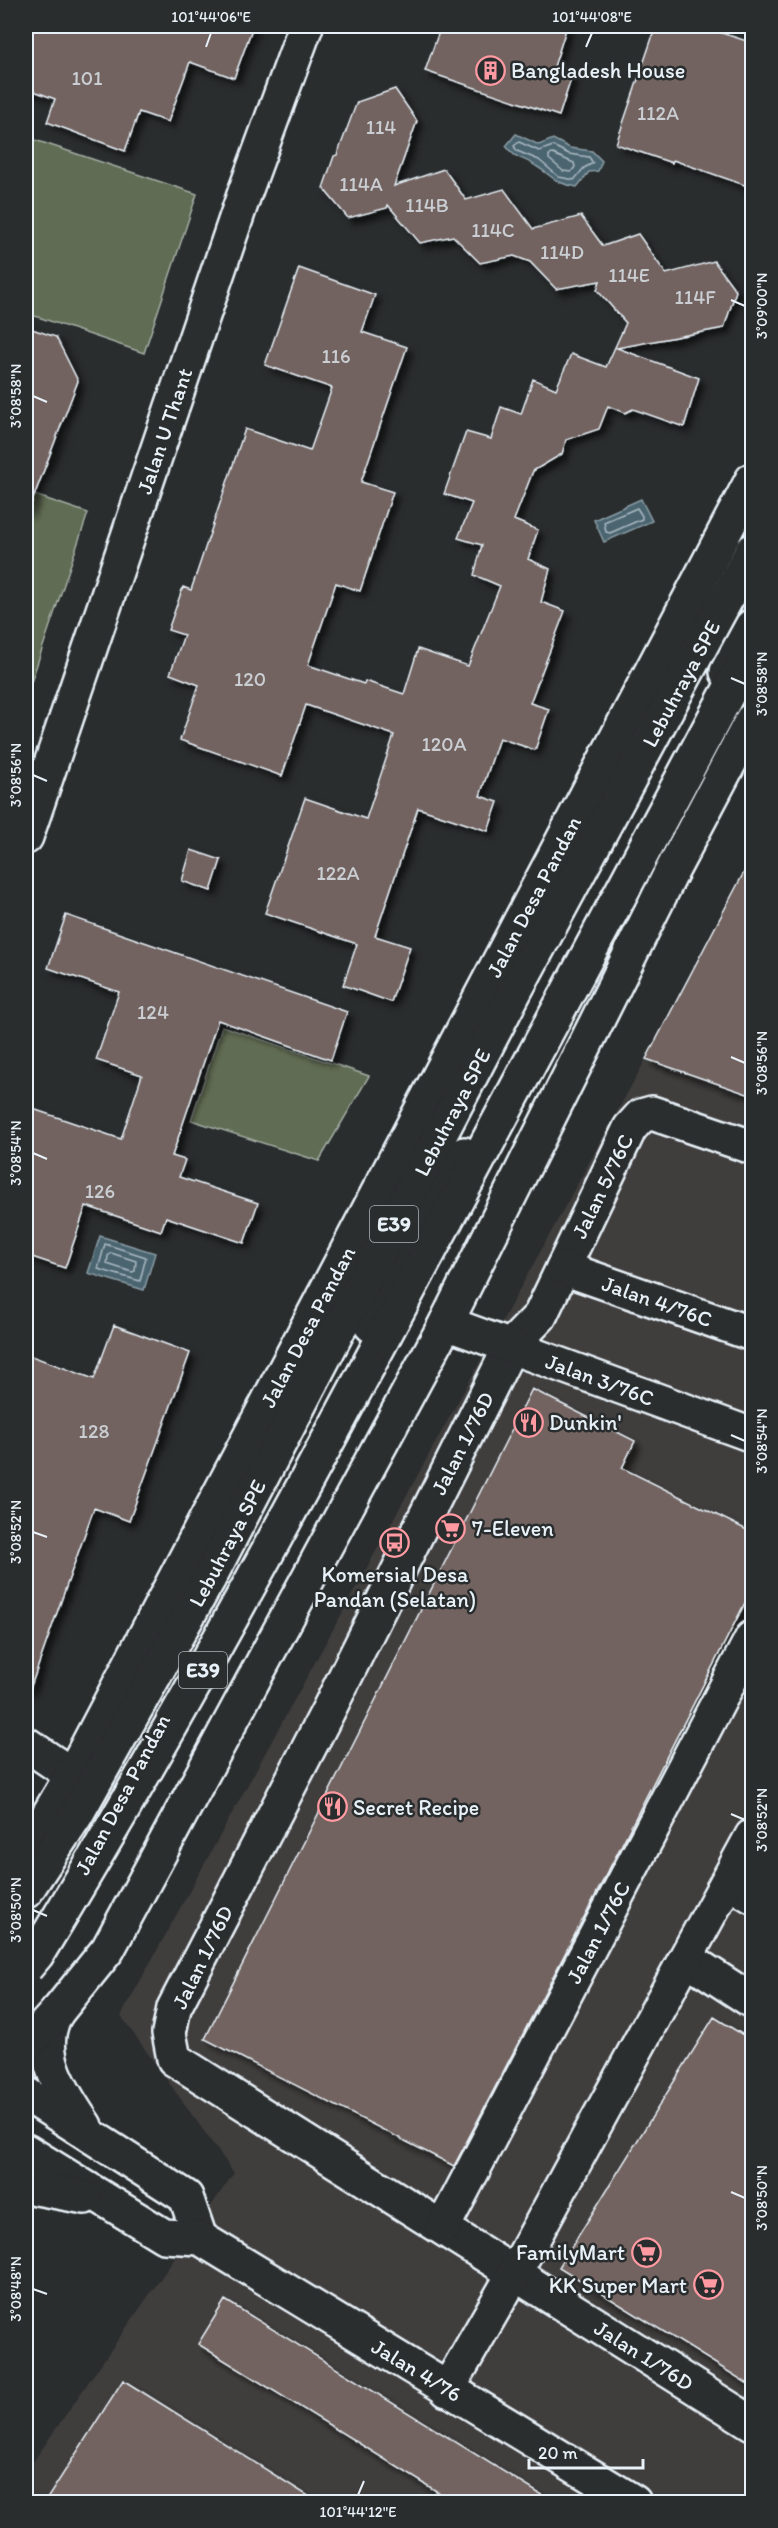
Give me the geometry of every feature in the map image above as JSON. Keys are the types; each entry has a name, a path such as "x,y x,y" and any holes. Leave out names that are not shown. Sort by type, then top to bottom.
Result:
{"main road":[{"name":"Jalan U Thant","path":"26,837 245,192 306,26"},
{"name":"Jalan Desa Pandan","path":"26,1852 72,1775 753,480"},
{"name":"Lebuhraya SPE","path":"26,1891 76,1815 207,1580 516,989 753,551"},
{"name":"Jalan Desa Pandan","path":"26,1981 84,1864 426,1221 753,626"},
{"name":"Lebuhraya SPE","path":"26,1967 109,1836 243,1599 753,648"},
{"path":"26,2046 58,2011 108,1949 446,1323 672,871 753,720"},
{"name":"Jalan 5/76C","path":"563,1268 630,1128 640,1116 652,1113 753,1147"},
{"path":"511,1346 540,1316 563,1268"},
{"name":"Jalan 4/76C","path":"563,1268 753,1334"},
{"name":"Jalan 3/76C","path":"446,1323 753,1435"},
{"name":"Jalan 1/76D","path":"511,1346 328,1711 174,2008 169,2033 174,2059 753,2422"},
{"name":"Jalan 1/76C","path":"443,2227 753,1638"},
{"path":"26,1744 72,1775"},
{"path":"447,2390 515,2272 686,1958 740,1888 753,1836"},
{"path":"686,1958 753,2001"},
{"path":"58,2011 52,2021 48,2052 58,2084 92,2136"},
{"path":"26,2094 186,2197 200,2238"},
{"name":"Jalan 4/76","path":"26,2151 164,2236 200,2238 634,2502"},
{"path":"26,2186 105,2200"}],"shaded area":[{"path":"646,1059 752,1098 752,2502 26,2502 26,2472 234,2173 121,2016"}],"green space":[{"path":"26,137 197,194 144,353 26,313"},
{"path":"26,492 88,513 30,685 26,684"},
{"path":"222,1026 369,1076 319,1161 191,1120"}],"water":[{"path":"516,134 539,145 553,139 570,148 592,151 602,161 598,171 589,172 577,187 562,183 510,151 506,146"},
{"path":"641,499 652,521 604,542 594,520"},
{"path":"100,1236 155,1253 144,1290 88,1273"}],"building":[{"path":"26,26 253,26 234,78 190,62 168,122 139,112 125,151 47,122 55,99 26,88"},
{"name":"Bangladesh House","path":"441,26 567,26 553,70 572,76 559,116 425,71"},
{"path":"656,26 700,26 753,43 753,188 673,160 672,163 616,144"},
{"path":"395,89 417,121 394,186 444,169 466,200 504,189 533,229 581,216 603,246 638,234 666,274 714,261 736,291 724,328 617,348 699,378 684,427 633,409 625,413 608,406 599,429 566,440 562,454 533,471 514,520 538,530 528,559 550,569 541,602 565,611 530,703 549,709 535,750 499,738 480,796 498,802 488,831 418,808 375,936 410,947 391,1002 343,985 357,944 265,913 305,798 366,819 394,735 306,705 282,776 180,740 199,685 170,674 184,635 168,630 183,587 191,590 245,429 310,451 332,388 265,365 299,268 375,295 362,332 407,347 361,482 393,492 360,591 336,583 308,665 364,684 365,681 404,694 418,649 468,666 500,586 474,575 482,545 458,538 472,503 444,494 466,432 491,439 501,407 521,414 533,379 556,389 571,354 606,367 626,323 597,290 600,281 556,289 530,262 514,256 480,263 453,236 420,243 388,205 387,208 348,218 323,188 334,156 337,155 357,102"},
{"path":"26,327 56,337 78,381 28,512 26,511"},
{"path":"191,850 221,860 211,891 182,881"},
{"path":"753,855 753,1096 646,1059"},
{"path":"66,915 347,1012 331,1060 218,1020 172,1156 185,1160 179,1177 258,1203 244,1243 166,1217 161,1231 86,1206 65,1268 26,1255 26,1131 33,1109 121,1139 142,1075 96,1060 119,992 48,968"},
{"path":"114,1325 190,1353 129,1521 94,1508 30,1689 26,1689 26,1354 94,1379"},
{"path":"532,1389 635,1441 622,1468 753,1533 753,1587 454,2166 205,2039"},
{"path":"714,2017 753,2041 753,2387 559,2267"},
{"path":"225,2300 553,2502 454,2502 198,2344"},
{"path":"123,2380 318,2502 45,2502"}],"place":[{"name":"Bangladesh House","path":"490,70"},
{"name":"Dunkin'","path":"528,1422"},
{"name":"7-Eleven","path":"451,1528"},
{"name":"Komersial Desa Pandan (Selatan)","path":"395,1542"},
{"name":"Secret Recipe","path":"332,1807"},
{"name":"FamilyMart","path":"646,2252"},
{"name":"KK Super Mart","path":"708,2285"}]}
